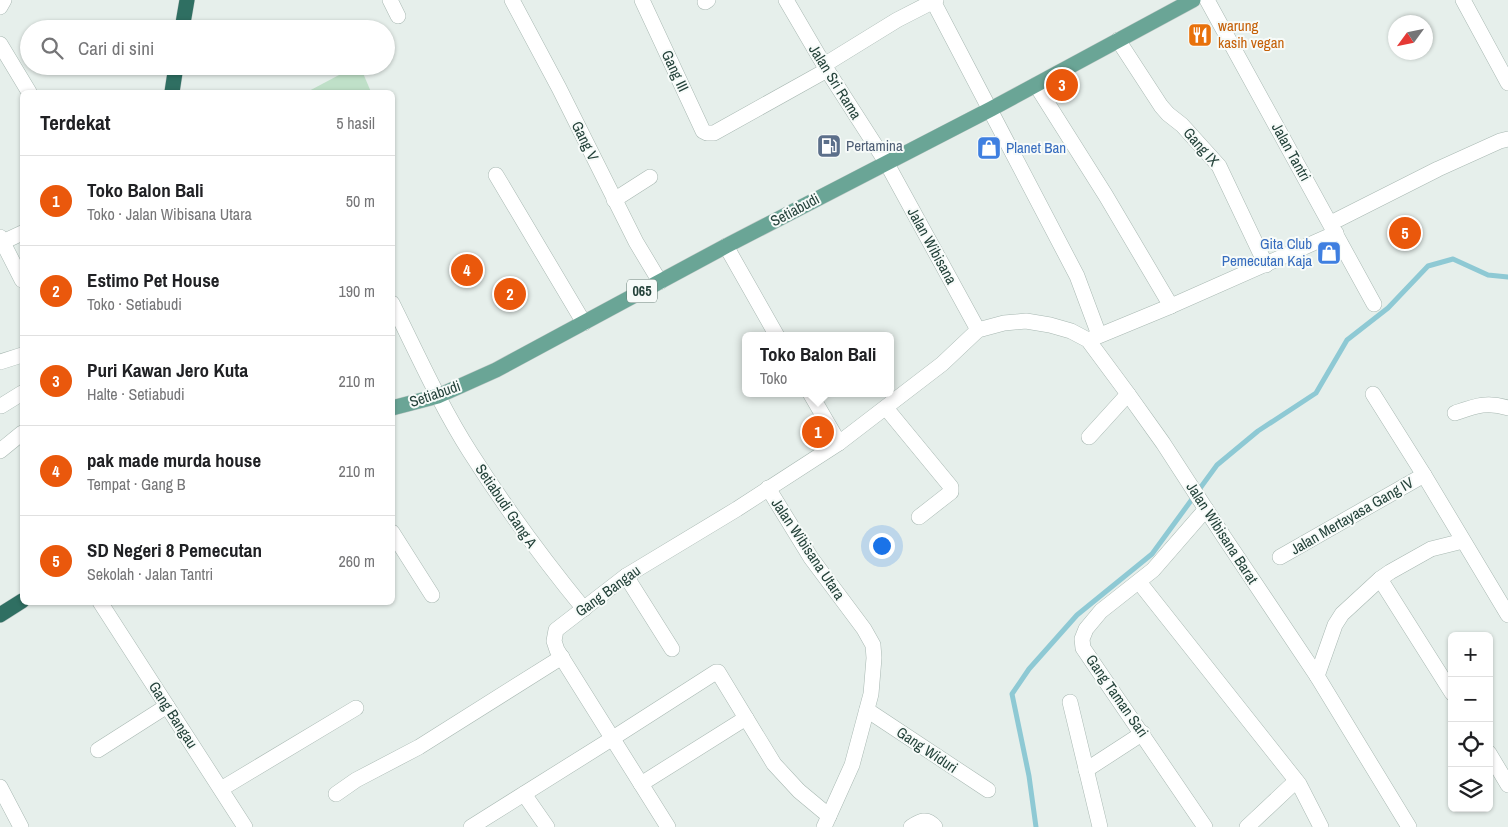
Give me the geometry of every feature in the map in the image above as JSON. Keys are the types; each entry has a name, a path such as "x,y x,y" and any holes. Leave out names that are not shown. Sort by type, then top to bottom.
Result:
{"highway":[{"path":"184,20 187,0"},
{"path":"172,90 175,75"},
{"path":"0,615 20,602"}],"main road":[{"name":"Setiabudi","path":"395,407 438,396 496,370 726,246 991,109 1193,0"}],"street":[{"path":"0,7 4,0"},
{"path":"390,0 398,16"},
{"name":"Gang V","path":"512,0 559,88 636,242 660,282"},
{"name":"Gang III","path":"642,0 703,131 707,134 714,133 826,67"},
{"name":"Jalan Sri Rama","path":"786,0 886,162"},
{"name":"Jalan Tantri","path":"1207,0 1374,304"},
{"path":"1463,0 1508,82"},
{"path":"826,67 897,20 935,1 1077,276 1093,338 1266,265 1438,169 1508,139"},
{"name":"Gang IX","path":"1118,40 1161,106 1182,125 1219,166 1266,265"},
{"path":"0,44 28,90"},
{"path":"1036,84 1106,196 1171,306"},
{"name":"Jalan Wibisana","path":"886,162 978,330"},
{"path":"496,175 584,322"},
{"path":"614,200 650,177"},
{"path":"20,234 1,239 20,276"},
{"path":"726,246 775,332"},
{"name":"Setiabudi Gang A","path":"395,309 438,396 474,459 541,556 584,609"},
{"name":"Jalan Wibisana Barat","path":"978,330 1004,323 1026,322 1050,325 1093,338 1128,394 1318,676 1409,827"},
{"name":"Jalan Wibisana Utara","path":"827,821 852,764 867,710 872,685 873,645 811,558 768,488 838,443 886,408 942,364 978,330"},
{"path":"0,362 20,356"},
{"path":"1,406 20,394"},
{"path":"1089,437 1128,394"},
{"name":"Jalan Mertayasa Gang IV","path":"1373,394 1508,615"},
{"path":"812,397 838,443"},
{"path":"1455,412 1479,405 1495,404 1508,408"},
{"path":"886,408 951,487 951,492 919,517"},
{"path":"0,451 20,435"},
{"name":"Jalan Mertayasa Gang IV","path":"1280,557 1424,475"},
{"name":"Gang Bangau","path":"668,827 562,657 554,640 556,630 626,576 737,509 768,488"},
{"name":"Gang Taman Sari","path":"1204,506 1165,558 1139,582 1101,611 1086,629 1082,639 1083,648 1143,733 1205,827"},
{"path":"395,537 432,595"},
{"path":"1318,676 1335,625 1342,614 1380,579 1431,550 1463,541"},
{"path":"626,576 672,649"},
{"path":"1380,579 1448,687"},
{"path":"1139,582 1296,781 1320,827"},
{"name":"Gang Bangau","path":"102,605 222,789 243,826"},
{"path":"336,794 356,780 419,747 562,657"},
{"path":"471,827 716,672 718,672 765,752 827,821"},
{"path":"1070,702 1100,827"},
{"path":"98,750 167,706"},
{"path":"222,789 356,708"},
{"name":"Gang Widuri","path":"867,710 988,790"},
{"path":"640,784 746,718"},
{"path":"1086,770 1143,733"},
{"path":"1493,760 1508,785"},
{"path":"1247,827 1296,781"},
{"path":"0,787 5,807 22,827"},
{"path":"524,794 547,827"},
{"path":"911,827 925,820 931,822 935,827"}],"green space":[{"path":"339,75 364,75 370,90 311,90"}],"waterway":[{"path":"1036,827 1029,776 1012,694 1029,669 1077,615 1152,554 1217,465 1258,431 1316,393 1347,340 1388,308 1428,266 1453,259 1488,275 1508,277"}],"place":[{"name":"warung kasih vegan","path":"1200,35"},
{"name":"Puri Kawan Jero Kuta","path":"1062,85"},
{"name":"Pertamina","path":"829,146"},
{"name":"Planet Ban","path":"989,148"},
{"name":"SD Negeri 8 Pemecutan","path":"1405,233"},
{"name":"Gita Club Pemecutan Kaja","path":"1329,253"},
{"name":"pak made murda house","path":"467,270"},
{"name":"Estimo Pet House","path":"510,294"},
{"name":"Toko Balon Bali","path":"818,432"}]}
